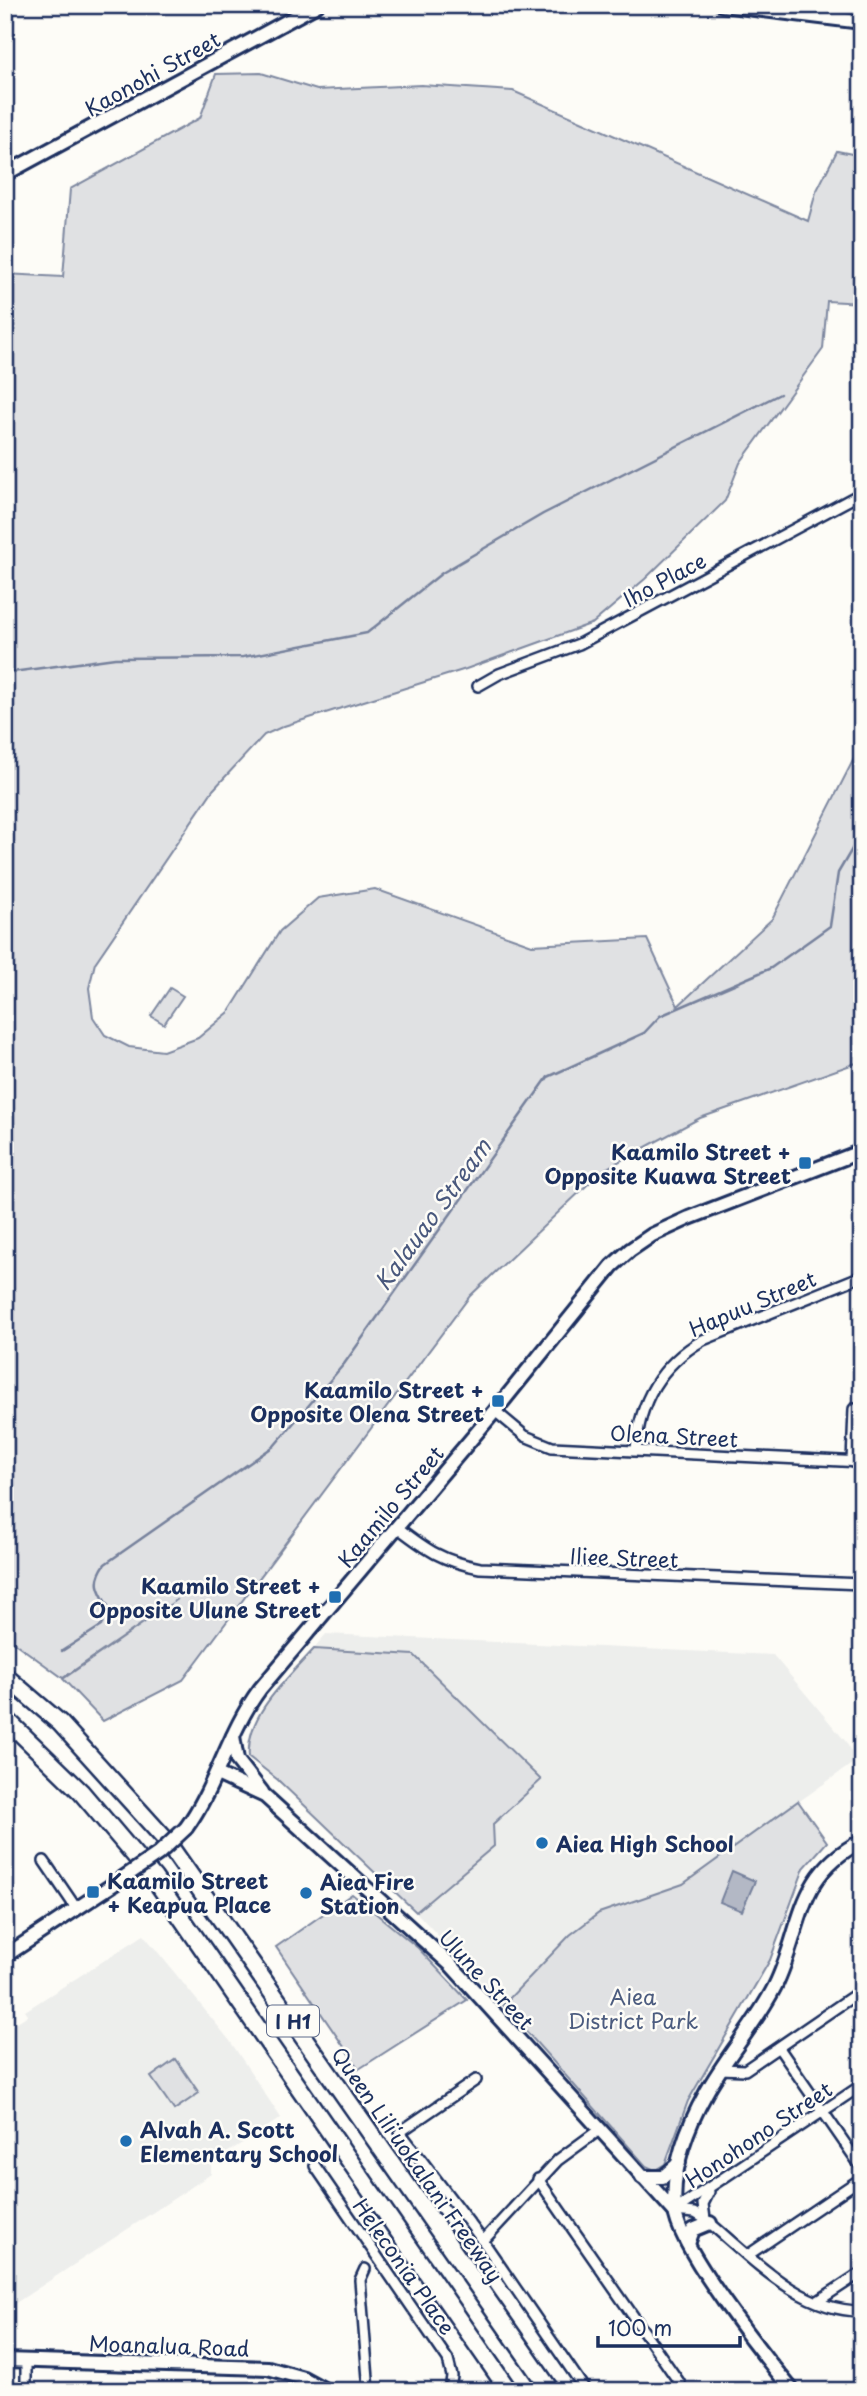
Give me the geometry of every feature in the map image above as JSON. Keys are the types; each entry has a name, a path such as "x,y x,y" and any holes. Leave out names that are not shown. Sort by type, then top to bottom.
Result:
{"highway":[{"name":"Queen Liliʻuokalani Freeway","path":"5,1676 60,1723 164,1838 551,2391"},
{"name":"I H1","path":"5,1718 81,1792 162,1888 509,2391"}],"street":[{"name":"Kaonohi Street","path":"5,174 317,5"},
{"path":"722,5 862,22"},
{"name":"Iho Place","path":"478,686 499,674 579,644 862,493"},
{"name":"Kaamilo Street","path":"5,1956 158,1854 186,1828 217,1774 233,1732 260,1689 495,1411 612,1266 652,1235 862,1151"},
{"name":"Hapuu Street","path":"636,1450 637,1427 649,1394 667,1367 684,1351 703,1340 862,1276"},
{"path":"854,1409 857,1462"},
{"name":"Olena Street","path":"495,1411 525,1436 552,1447 857,1462"},
{"name":"Iliee Street","path":"397,1527 433,1555 451,1563 480,1568 862,1584"},
{"path":"233,1732 237,1760 265,1796"},
{"name":"Ulune Street","path":"217,1774 265,1796 451,1965 674,2211"},
{"path":"793,2391 723,2298 688,2244 674,2211 679,2163 695,2116 721,2069 775,1985 798,1914 816,1878 842,1852 862,1841"},
{"path":"44,1861 76,1908"},
{"path":"721,2069 746,2070 862,1990"},
{"path":"779,2049 862,2168"},
{"path":"476,2080 400,2132 483,2241 586,2391"},
{"name":"Honohono Street","path":"674,2211 711,2189 862,2085"},
{"path":"483,2241 538,2179 558,2160 599,2130"},
{"path":"642,2177 663,2177 679,2163"},
{"name":"Heleconia Place","path":"315,2166 448,2360 452,2376 450,2391"},
{"path":"748,2255 862,2178"},
{"path":"538,2179 679,2382 682,2391"},
{"path":"708,2221 703,2204 711,2189"},
{"path":"674,2211 695,2213 708,2221 781,2282 818,2301 862,2311"},
{"path":"688,2244 693,2230 708,2221"},
{"path":"365,2269 360,2280 369,2391"},
{"path":"818,2301 862,2272"},
{"name":"Moanalua Road","path":"5,2360 268,2368 303,2378 327,2391"},
{"path":"26,2361 26,2391"}],"shaded area":[{"name":"Aiea High School","path":"326,1634 773,1655 846,1742 856,1761 683,1884 599,1913 570,1935 503,2005 416,1912 278,1780 249,1757 248,1745 265,1705"},
{"path":"732,1871 755,1881 742,1911 720,1902"},
{"name":"Alvah A. Scott Elementary School","path":"144,1935 230,2041 281,2118 211,2163 211,2174 5,2310 5,2030 28,2015 25,2011"}],"green space":[{"path":"261,73 317,90 421,85 513,91 808,221 816,192 837,151 862,156 862,303 827,301 823,349 740,463 725,501 645,579 593,623 466,669 284,726 264,735 213,790 95,963 89,988 93,1017 105,1035 129,1047 163,1051 198,1038 229,1012 280,931 318,898 375,889 532,945 647,939 678,1006 772,919 862,743 862,1061 700,1118 603,1170 470,1296 183,1680 103,1721 63,1679 178,1599 63,1678 5,1636 5,274 63,277 70,189 200,118 216,74"},
{"path":"170,988 183,996 164,1024 151,1016"},
{"path":"314,1649 414,1655 541,1780 493,1824 494,1846 416,1912 278,1780 249,1757 254,1726 261,1712 270,1698"},
{"name":"Aiea District Park","path":"798,1801 827,1842 804,1868 770,1960 688,2101 665,2164 655,2170 646,2166 503,2005 570,1935 599,1913 683,1884"},
{"path":"352,1894 418,1948 467,2000 359,2069 276,1947"},
{"path":"176,2059 199,2093 174,2110 151,2077"}],"waterway":[{"path":"5,673 115,658 243,657 367,633 442,573 543,514 780,394"},
{"name":"Kalauao Stream","path":"62,1651 101,1626 108,1606 99,1590 98,1580 105,1564 274,1446 344,1364 548,1077 644,1033 660,1016 771,968 830,926 838,873 862,832"}],"place":[{"name":"Kaamilo Street + Opposite Kuawa Street","path":"805,1163"},
{"name":"Kaamilo Street + Opposite Olena Street","path":"498,1401"},
{"name":"Kaamilo Street + Opposite Ulune Street","path":"335,1597"},
{"name":"Aiea High School","path":"542,1843"},
{"name":"Kaamilo Street + Keapua Place","path":"93,1892"},
{"name":"Aiea Fire Station","path":"306,1893"},
{"name":"Alvah A. Scott Elementary School","path":"126,2141"}]}
